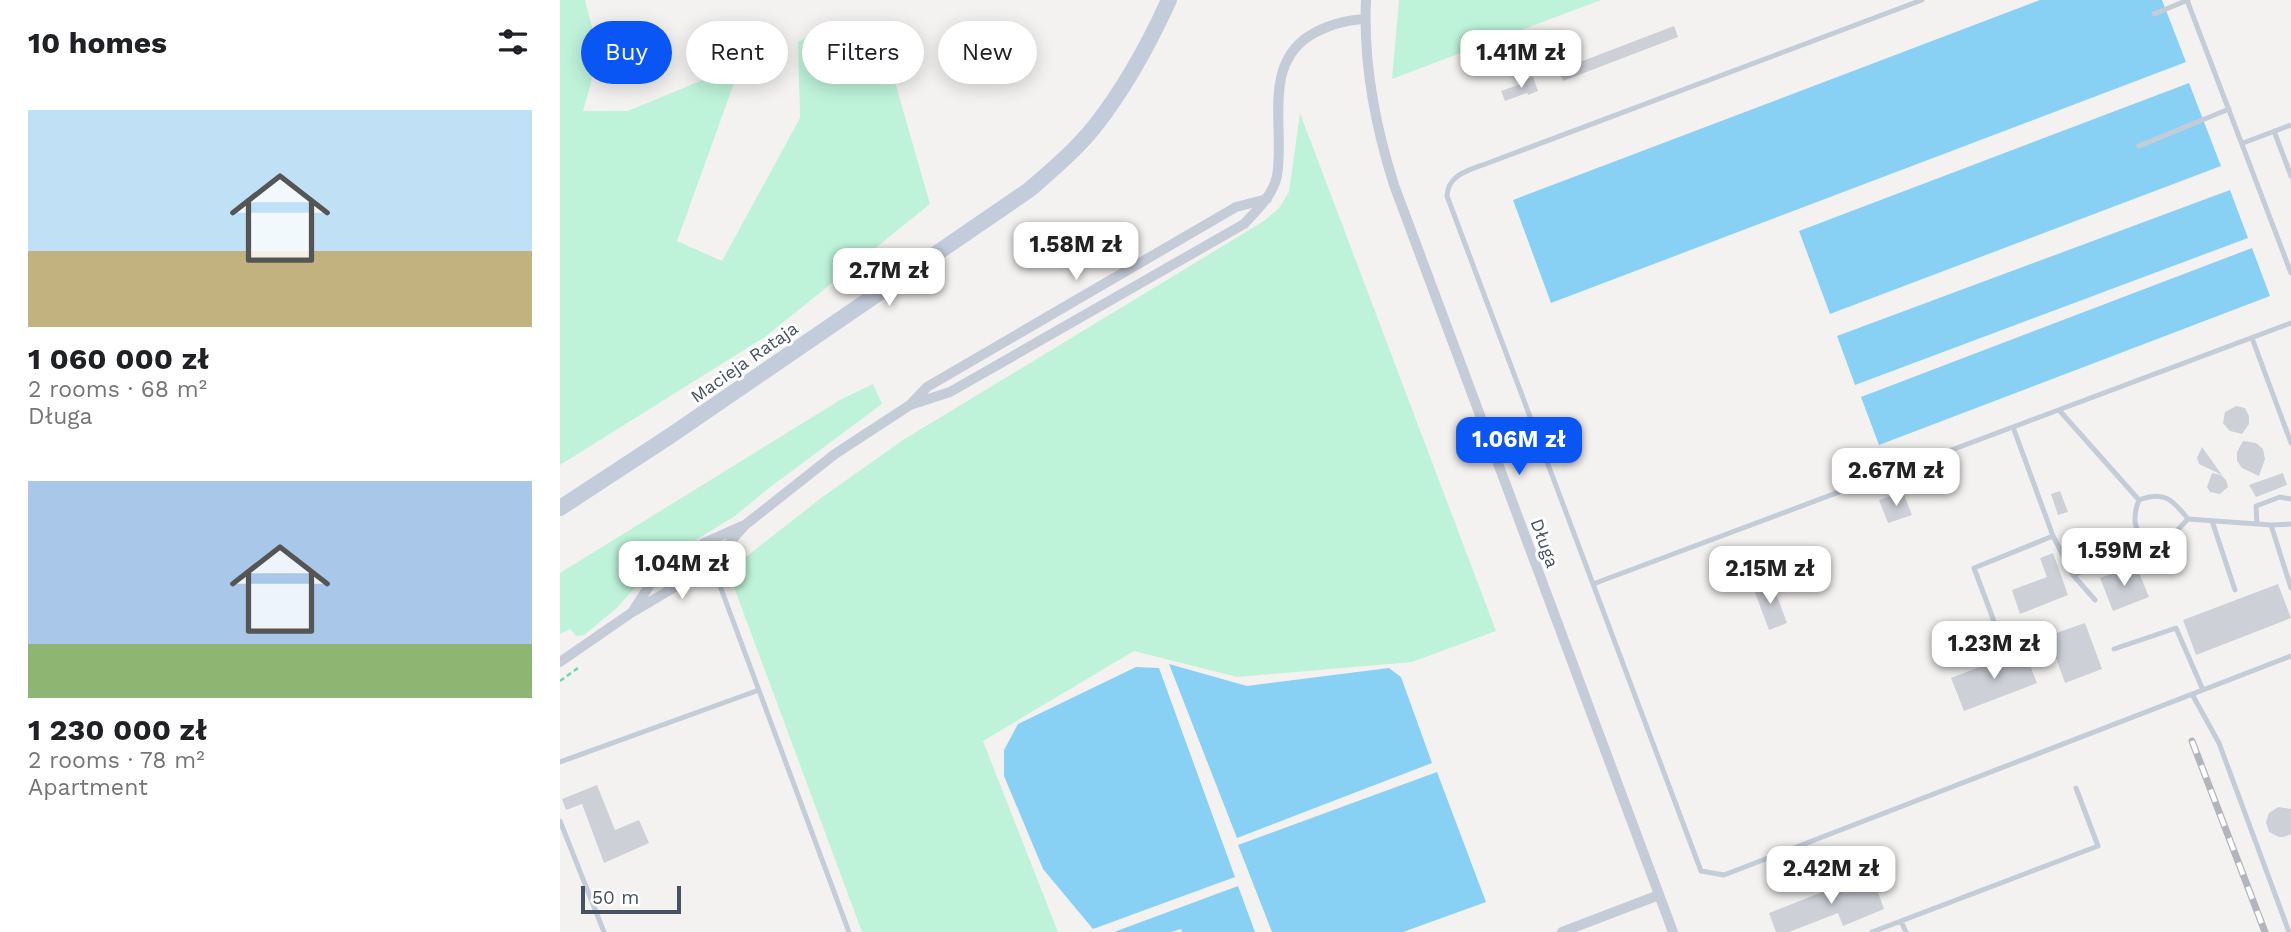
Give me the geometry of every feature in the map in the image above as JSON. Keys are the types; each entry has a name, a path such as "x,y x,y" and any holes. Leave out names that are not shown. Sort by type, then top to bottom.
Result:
{"main road":[{"name":"Macieja Rataja","path":"560,508 670,436 1029,190 1094,127 1122,89 1169,0"}],"street":[{"name":"Długa","path":"1366,0 1368,66 1374,110 1394,185 1673,932"},
{"path":"910,405 950,392 1244,224 1267,199 1277,178 1279,78 1286,59 1300,42 1317,31 1351,20 1365,19"},
{"path":"560,662 631,613 680,584 746,525 835,454 910,405 927,387 1236,207 1267,199"},
{"path":"631,613 651,583 704,543 746,525"},
{"path":"1562,932 1659,895"}],"lane":[{"path":"1922,0 1488,163 1457,176 1448,186 1447,197 1701,871 1724,876 2291,656"},
{"path":"2154,14 2188,0 2291,273"},
{"path":"2139,146 2229,109"},
{"path":"2242,144 2291,125"},
{"path":"2274,131 2291,176"},
{"path":"1593,584 2291,323"},
{"path":"2252,338 2291,443"},
{"path":"2059,410 2139,500"},
{"path":"2013,427 2053,536 2073,575 2095,600"},
{"path":"2156,545 2145,541 2137,533 2135,510 2139,500 2152,495 2164,496 2176,504 2188,519 2291,524"},
{"path":"2257,524 2256,506 2280,496 2291,499"},
{"path":"2073,575 2168,540 2188,519"},
{"path":"2212,521 2235,590"},
{"path":"2271,525 2291,588"},
{"path":"2001,640 1974,568 2053,536"},
{"path":"704,543 849,932"},
{"path":"2114,649 2176,628 2203,690"},
{"path":"560,762 759,690"},
{"path":"2192,694 2219,743 2289,932"},
{"path":"1872,932 2098,846 2076,788"},
{"path":"560,821 604,932"},
{"path":"1901,921 1906,932"}],"path":[{"path":"560,681 578,668"}],"green space":[{"path":"560,0 585,0 590,21 581,21 581,84 591,84 583,111 628,111 693,84 734,84 677,241 722,261 800,118 798,42 802,40 802,84 896,84 930,204 765,337 560,465"},
{"path":"1399,0 1601,0 1392,79"},
{"path":"1300,113 1496,631 1412,662 1237,677 1134,651 983,741 1058,932 862,932 728,571 821,498 903,440 1264,221 1279,208 1289,192"},
{"path":"873,384 882,404 735,516 642,579 617,608 584,635 576,636 570,629 560,634 560,573 840,400"}],"water":[{"path":"2040,0 2162,0 2186,62 1551,303 1513,200"},
{"path":"2189,83 2221,166 1830,314 1799,231"},
{"path":"2230,190 2248,238 1855,385 1837,336"},
{"path":"2252,248 2270,296 1879,445 1861,397"},
{"path":"1169,664 1247,686 1389,668 1401,677 1432,763 1237,838"},
{"path":"1136,667 1159,668 1235,877 1093,929 1043,869 1004,776 1004,750 1018,724"},
{"path":"1437,772 1486,902 1403,932 1272,932 1238,845"},
{"path":"1238,886 1255,932 1182,932 1181,929 1171,932 1114,932"}],"building":[{"path":"1674,26 1678,37 1563,81 1559,70"},
{"path":"1533,77 1538,91 1505,101 1501,91"},
{"path":"2236,406 2245,408 2249,416 2249,424 2242,434 2230,431 2223,423 2225,412"},
{"path":"2243,441 2256,443 2263,449 2265,459 2259,476 2242,468 2237,461 2237,452"},
{"path":"2202,447 2222,475 2199,464 2197,458"},
{"path":"2212,473 2221,475 2226,480 2228,487 2220,494 2210,492 2207,487"},
{"path":"2283,473 2287,485 2256,497 2249,485"},
{"path":"2060,491 2068,512 2058,515 2051,494"},
{"path":"1903,492 1912,515 1888,523 1879,500"},
{"path":"2053,553 2068,595 2020,614 2012,590 2047,577 2040,558"},
{"path":"2136,565 2149,597 2113,611 2100,578"},
{"path":"1772,583 1787,623 1769,630 1754,590"},
{"path":"2278,584 2291,618 2196,655 2183,620"},
{"path":"2085,623 2102,669 2065,683 2048,636"},
{"path":"2024,650 2037,683 1964,711 1951,678"},
{"path":"597,785 615,830 639,820 649,843 604,863 582,804 566,810 562,799"},
{"path":"2278,807 2291,809 2291,834 2284,837 2269,832 2266,822 2269,813"},
{"path":"1871,873 1884,909 1843,926 1838,913 1789,932 1776,932 1769,913"}],"railway":[{"path":"2192,741 2265,932"}]}
